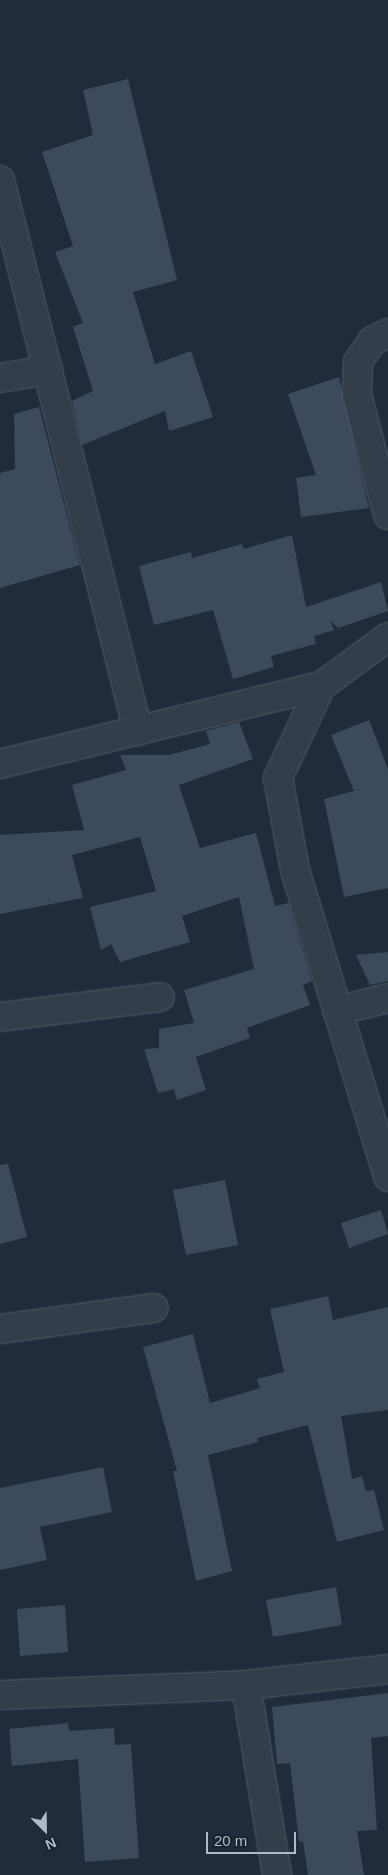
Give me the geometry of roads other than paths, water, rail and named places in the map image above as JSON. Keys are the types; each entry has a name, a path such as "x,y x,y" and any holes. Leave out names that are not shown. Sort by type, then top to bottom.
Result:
{"street":[{"path":"0,180 138,731"},
{"path":"388,333 372,341 358,362 357,394 388,515"},
{"path":"0,378 48,370"},
{"path":"0,764 321,686 388,637"},
{"path":"321,686 278,778 294,870 388,1176"},
{"path":"0,1017 160,996"},
{"path":"337,1011 388,998"},
{"path":"0,1329 154,1308"},
{"path":"0,1695 246,1684 388,1669"},
{"path":"246,1684 277,1875"}]}
